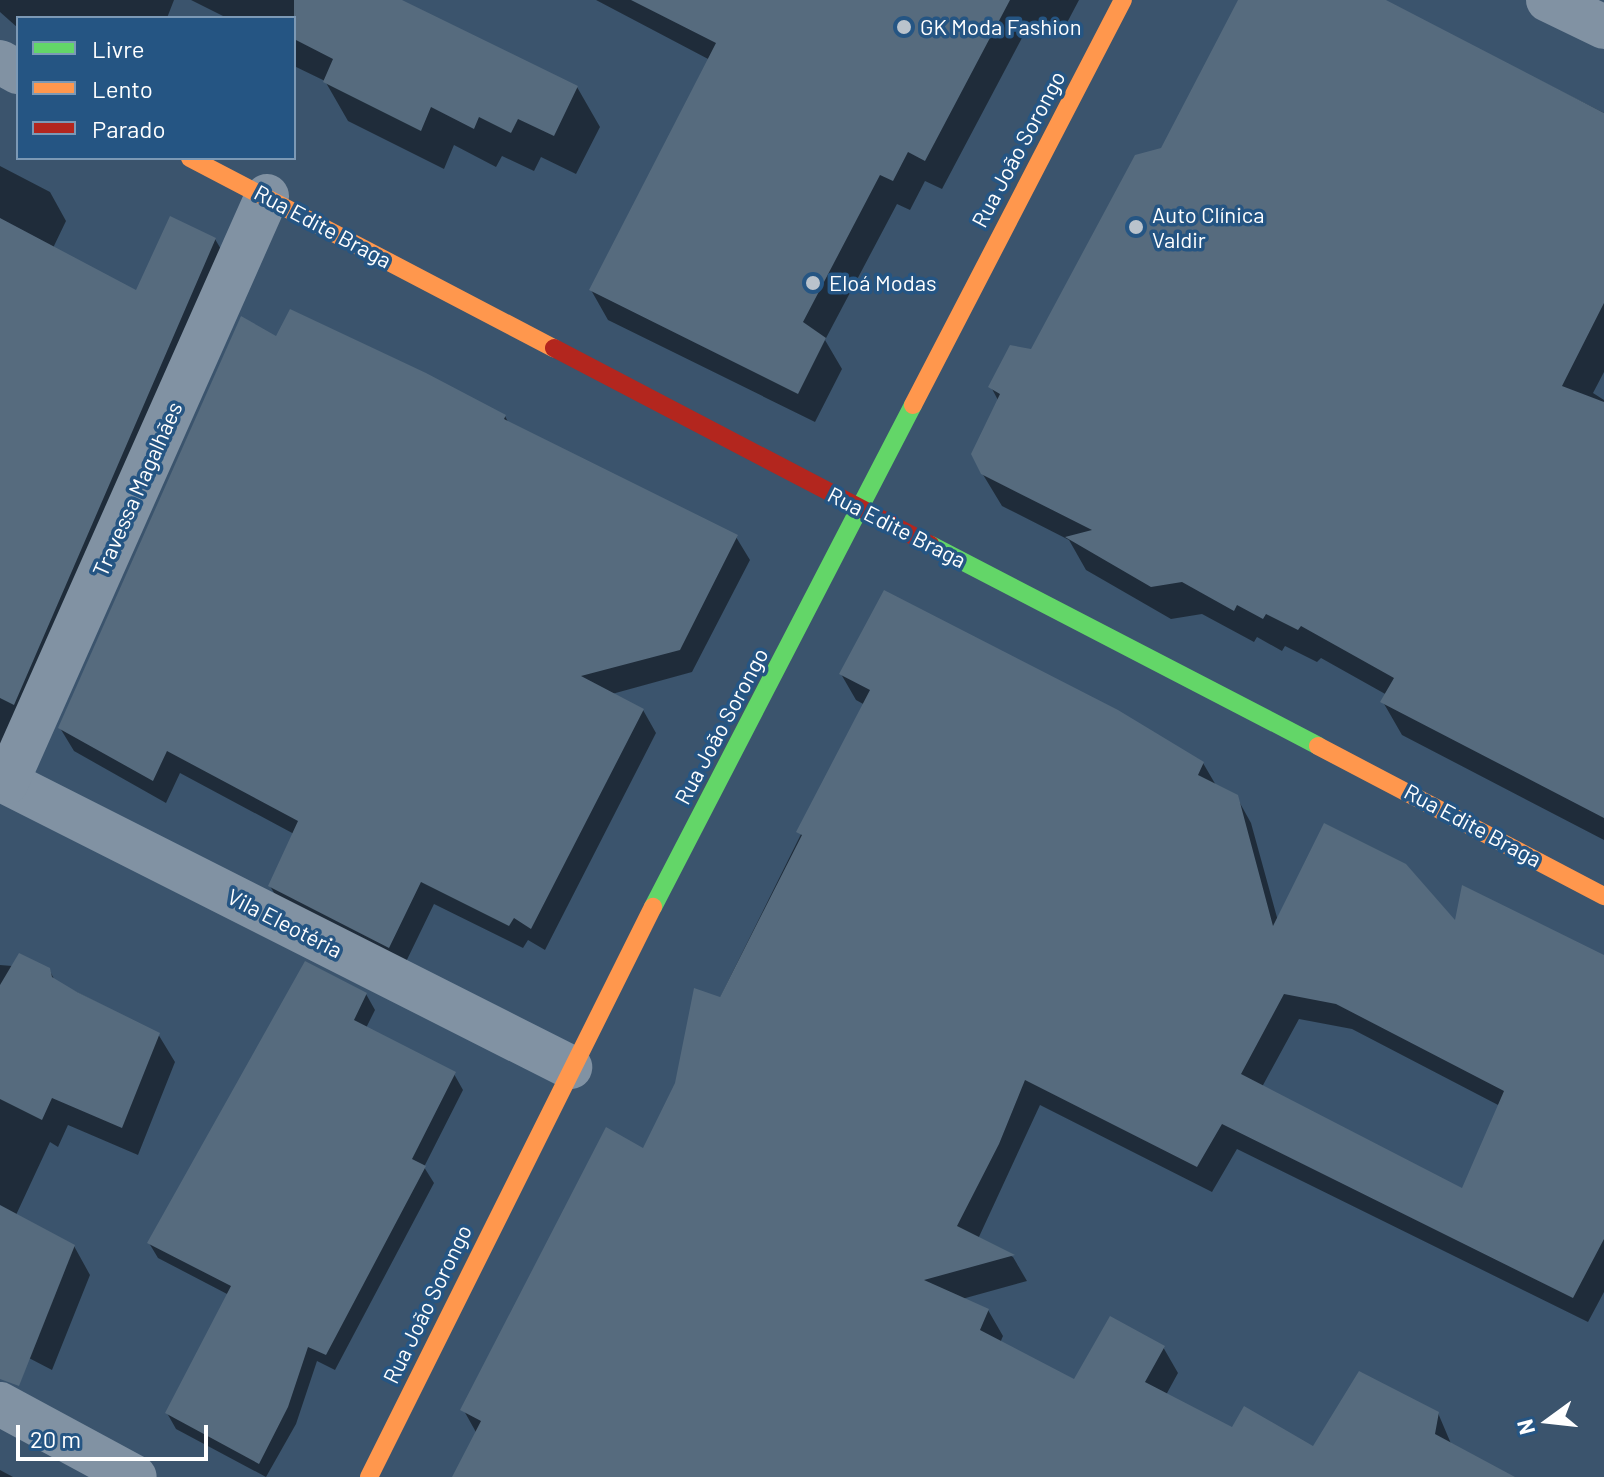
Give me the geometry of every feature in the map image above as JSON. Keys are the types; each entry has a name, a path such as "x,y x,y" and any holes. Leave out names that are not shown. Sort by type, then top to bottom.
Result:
{"street":[{"name":"Rua João Sorongo","path":"369,1477 570,1067 862,509 1123,0"},
{"path":"1548,0 1604,27"},
{"name":"Rua Edite Braga","path":"194,160 1604,896"},
{"name":"Travessa Magalhães","path":"3,780 267,196"},
{"name":"Vila Eleotéria","path":"3,780 570,1067"},
{"path":"0,1404 135,1477"}],"building":[{"path":"294,0 402,0 578,86 554,136 518,119 511,133 479,117 474,129 431,107 421,131 323,82 333,59 296,40"},
{"path":"631,0 1010,0 925,161 908,152 893,181 880,175 803,322 826,338 798,394 589,290 716,43"},
{"path":"1238,0 1386,0 1604,113 1604,303 1562,386 1604,402 1604,818 1380,702 1394,678 1301,626 1298,630 1266,614 1263,619 1237,605 1234,611 1182,582 1151,587 1065,537 1092,530 981,474 971,454 1000,394 988,387 1010,345 1031,349 1135,155 1161,148"},
{"path":"170,216 216,238 14,705 0,698 0,218 136,290"},
{"path":"290,309 426,373 506,415 504,419 738,535 680,650 581,676 644,709 531,929 514,918 509,926 421,882 389,948 268,886 298,821 167,751 153,781 58,728 241,316 276,336"},
{"path":"884,590 1118,710 1204,762 1198,775 1238,795 1273,926 1324,823 1406,864 1455,920 1462,885 1604,955 1604,1239 1573,1298 1222,1124 1197,1167 1025,1080 999,1144 957,1226 1015,1255 924,1280 989,1309 980,1330 1074,1379 1110,1316 1165,1346 1145,1382 1232,1427 1244,1406 1313,1446 1359,1371 1439,1412 1435,1434 1515,1477 452,1477 481,1421 460,1410 606,1127 643,1148 675,1083 694,988 720,997 802,835 796,832 870,690 839,674","holes":["1284,994 1336,1004 1504,1091 1462,1188 1241,1074"]},
{"path":"19,953 50,968 52,977 77,992 160,1033 122,1128 52,1098 42,1120 0,1099 0,985"},
{"path":"305,961 367,993 354,1020 456,1072 412,1159 426,1166 326,1355 308,1347 288,1407 259,1464 165,1413 231,1286 147,1243"},
{"path":"0,1205 75,1245 19,1386 0,1379"}],"traffic: fast":[{"path":"653,907 913,405"},
{"path":"931,545 1318,746"}],"traffic: slow":[{"path":"913,405 1123,0"},
{"path":"194,160 554,348"},
{"path":"1318,746 1604,896"},
{"path":"369,1477 653,907"}],"traffic: jam":[{"path":"554,348 931,545"}],"place":[{"name":"GK Moda Fashion","path":"904,27"},
{"name":"Auto Clínica Valdir","path":"1136,227"},
{"name":"Eloá Modas","path":"813,283"}]}
